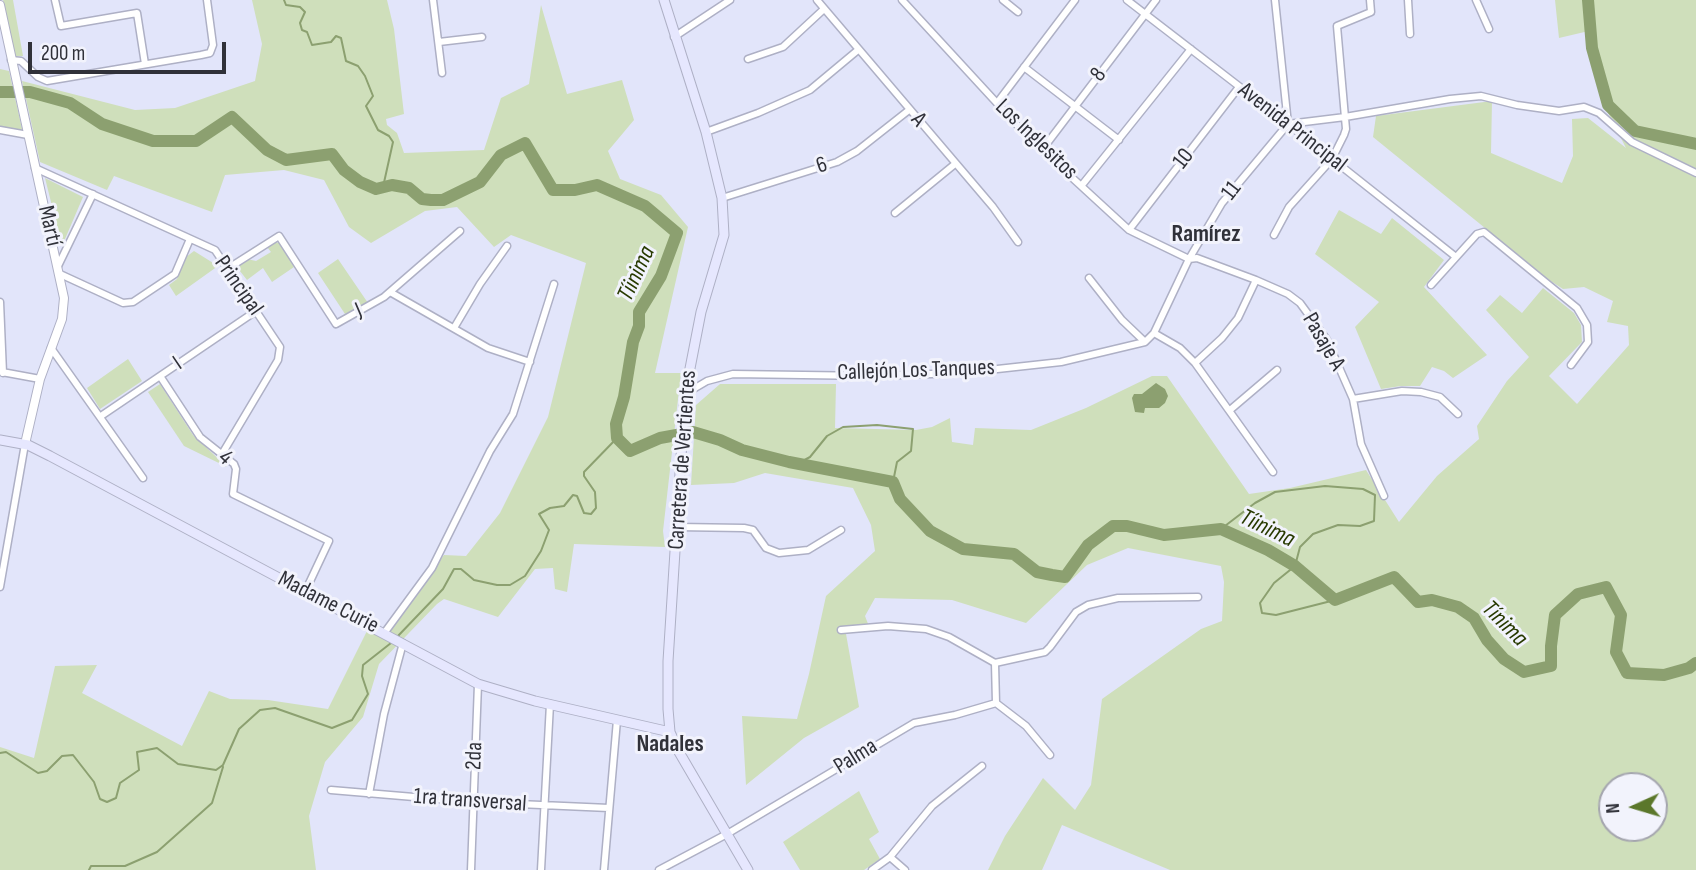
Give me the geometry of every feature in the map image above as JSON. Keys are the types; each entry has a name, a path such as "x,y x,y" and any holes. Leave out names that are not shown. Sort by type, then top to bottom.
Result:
{"main road":[{"name":"Carretera de Vertientes","path":"664,0 706,132 722,198 724,235 701,312 682,419 667,682 670,732 748,870"},
{"name":"Madame Curie","path":"0,440 25,444 478,684 500,692 670,732"}],"street":[{"path":"55,0 61,26 137,13 145,64"},
{"path":"12,65 21,61 38,78 47,81 210,52 213,44 207,0"},
{"path":"433,0 442,73"},
{"path":"674,37 730,0"},
{"name":"A","path":"817,0 993,208 1018,242"},
{"name":"Los Inglesitos","path":"902,0 1042,150 1129,230 1189,259"},
{"path":"1003,0 1018,12"},
{"path":"997,103 1075,0"},
{"name":"Avenida Principal","path":"1127,0 1456,257"},
{"name":"8","path":"1042,150 1156,0"},
{"path":"1275,0 1288,124 1481,96 1559,111 1584,107 1599,113 1632,142 1696,173"},
{"path":"1274,235 1289,207 1332,159 1346,129 1337,26 1371,12 1370,0"},
{"path":"1408,0 1410,34"},
{"path":"1476,0 1489,29"},
{"name":"Martí","path":"0,5 64,298 62,319 40,379 25,444"},
{"path":"748,59 783,47 824,9"},
{"path":"439,42 482,37"},
{"path":"1082,185 1191,49"},
{"path":"706,132 810,90 858,50"},
{"path":"1024,67 1119,140"},
{"name":"10","path":"1129,230 1239,88"},
{"name":"6","path":"722,198 836,162 857,151 909,110"},
{"name":"11","path":"1146,341 1154,333 1189,259 1222,203 1288,124"},
{"path":"0,130 28,135"},
{"path":"895,213 955,164"},
{"name":"Principal","path":"35,168 215,250 280,347 278,360 222,454"},
{"path":"93,194 59,270 123,303 133,302 175,274 190,239"},
{"path":"390,292 460,231"},
{"path":"1431,285 1477,234 1484,232 1577,308 1587,326 1588,342 1571,365"},
{"name":"J","path":"227,268 279,236 335,324 372,305 390,292 488,348 530,362"},
{"path":"454,328 507,246"},
{"name":"Pasaje A","path":"1189,259 1197,258 1256,280 1288,294 1300,303 1327,340 1353,398 1361,444 1384,496"},
{"path":"1089,278 1122,320 1146,341"},
{"path":"1195,363 1222,338 1238,318 1256,280"},
{"path":"369,794 384,714 394,638 490,451 513,414 554,284"},
{"path":"0,302 2,372 40,379"},
{"name":"I","path":"101,416 256,311"},
{"path":"1154,333 1180,348 1195,363 1273,472"},
{"name":"Callejón Los Tanques","path":"685,394 707,381 733,374 873,376 961,373 1061,362 1146,341"},
{"path":"51,348 143,478"},
{"path":"1230,410 1277,370"},
{"name":"4","path":"160,376 200,437 234,464 236,469 233,494 329,541 305,592"},
{"path":"1353,398 1402,391 1421,392 1440,397 1458,414"},
{"path":"0,585 25,444"},
{"path":"677,527 753,530 766,548 779,553 808,550 841,530"},
{"path":"841,631 888,626 926,629 949,637 995,663 1045,652 1051,648 1076,612 1088,605 1118,598 1198,597"},
{"path":"995,663 996,703 1026,726 1050,755"},
{"name":"2da","path":"471,870 478,684"},
{"name":"Palma","path":"659,870 727,834 914,723 996,703"},
{"path":"541,870 550,704"},
{"path":"604,870 617,720"},
{"path":"872,870 890,858 932,806 982,766"},
{"name":"1ra transversal","path":"331,790 473,802 608,808"},
{"path":"890,858 905,870"}],"shaded area":[{"path":"3,0 13,0 23,56 15,56"},
{"path":"252,0 387,0 394,29 404,114 386,119 387,125 397,133 404,153 484,150 501,98 529,84 541,5 567,94 622,80 634,120 608,151 620,179 661,195 688,227 655,373 681,373 663,531 665,547 574,544 567,592 555,589 553,568 535,569 498,617 444,599 437,604 379,664 363,717 325,762 309,816 316,870 0,870 0,747 34,758 55,666 97,665 82,693 182,746 209,691 230,699 268,700 328,709 370,625 388,632 444,555 466,556 500,513 548,417 586,263 511,235 494,247 457,207 425,211 371,243 349,227 324,180 284,170 225,175 212,212 114,176 107,190 40,162 22,81 135,110 175,108 255,81 262,44"},
{"path":"1555,0 1696,0 1696,870 1170,870 1062,825 1042,870 988,870 1005,836 1043,778 1075,810 1091,785 1102,699 1201,629 1222,621 1224,582 1221,566 1128,548 1087,565 1026,623 952,600 875,598 865,616 870,629 846,634 859,707 804,738 746,785 742,716 797,719 826,596 875,551 871,525 853,488 765,473 734,483 691,485 696,405 720,384 836,384 835,428 916,430 932,427 950,418 952,442 973,445 975,428 1031,430 1086,408 1152,376 1167,376 1249,494 1290,488 1366,470 1399,522 1437,476 1479,439 1477,426 1507,381 1529,357 1486,310 1500,295 1522,313 1543,288 1574,313 1581,325 1582,342 1549,376 1577,404 1629,345 1628,326 1607,322 1613,301 1584,287 1563,289 1549,280 1373,137 1376,116 1492,101 1491,153 1562,183 1573,156 1572,119 1588,118 1626,148 1604,105 1593,30 1559,38"},
{"path":"0,69 9,71 23,133 0,130"},
{"path":"45,178 83,197 62,246"},
{"path":"1339,210 1381,234 1392,218 1444,260 1424,287 1487,355 1453,378 1432,367 1420,386 1381,389 1355,327 1379,302 1315,254"},
{"path":"274,242 280,243 294,267 272,282 263,268 247,280 236,266 247,259 256,261 271,252 267,247"},
{"path":"194,251 218,266 176,296 169,285 177,279 186,257"},
{"path":"338,259 368,303 345,314 318,273"},
{"path":"128,359 142,381 100,409 87,388"},
{"path":"1156,383 1165,389 1168,396 1165,403 1159,408 1145,408 1144,413 1135,412 1132,398 1134,394 1142,394"},
{"path":"160,384 193,435 227,467 184,446 148,392"},
{"path":"859,791 879,832 869,839 880,859 864,870 800,870 783,842"}],"waterway":[{"path":"284,0 286,5 300,7 305,12 300,23 312,45 331,42 336,36 341,38 346,61 358,66 365,76 373,96 366,106 378,130 389,136 393,142 383,187"},
{"path":"1588,0 1592,48 1608,105 1635,131 1696,144"},
{"name":"Tíinima","path":"0,92 30,92 70,103 102,124 153,141 196,141 232,117 267,150 286,160 332,154 344,170 360,182 376,189 392,185 409,188 422,199 431,200 443,200 480,182 501,155 525,143 553,190 575,190 597,185 645,206 677,233 661,276 639,312 639,326 633,342 624,397 616,424 617,438 630,451 660,438 693,432 742,450 789,462 893,482 900,499 930,531 963,549 1014,554 1037,572 1065,577 1088,545 1113,526 1127,526 1164,535 1221,529 1268,550 1295,566 1335,600 1394,577 1418,602 1432,600 1458,607 1474,618 1487,640 1504,659 1524,672 1551,666 1555,615 1578,594 1606,587 1621,615 1616,652 1627,673 1664,675 1689,668 1696,663"},
{"path":"799,463 810,457 827,436 843,427 877,425 913,429 911,451 897,462 893,482"},
{"path":"397,637 443,589 454,569 461,569 474,580 497,585 510,585 525,576 541,551 549,530 539,514 550,508 564,506 573,495 577,496 584,513 591,514 596,508 595,492 584,472 617,438"},
{"name":"Tíinima","path":"1221,529 1255,503 1275,492 1325,486 1363,489 1375,495 1374,521 1360,526 1338,525 1313,534 1300,547 1295,566 1274,583 1260,603 1262,613 1276,615 1335,600"},
{"path":"0,753 6,752 38,773 47,771 62,756 73,755 94,782 100,799 107,802 116,798 120,783 139,770 137,752 157,748 178,764 216,770 223,765 239,729 260,710 275,708 332,728 352,720 368,694 362,676 363,665 391,643"},
{"path":"89,870 91,866 125,866 157,852 212,803 223,767"}],"district":[{"name":"Ramírez","path":"1206,235"},
{"name":"Nadales","path":"670,745"}],"water label":[{"name":"Tínima","path":"1504,624"}]}
